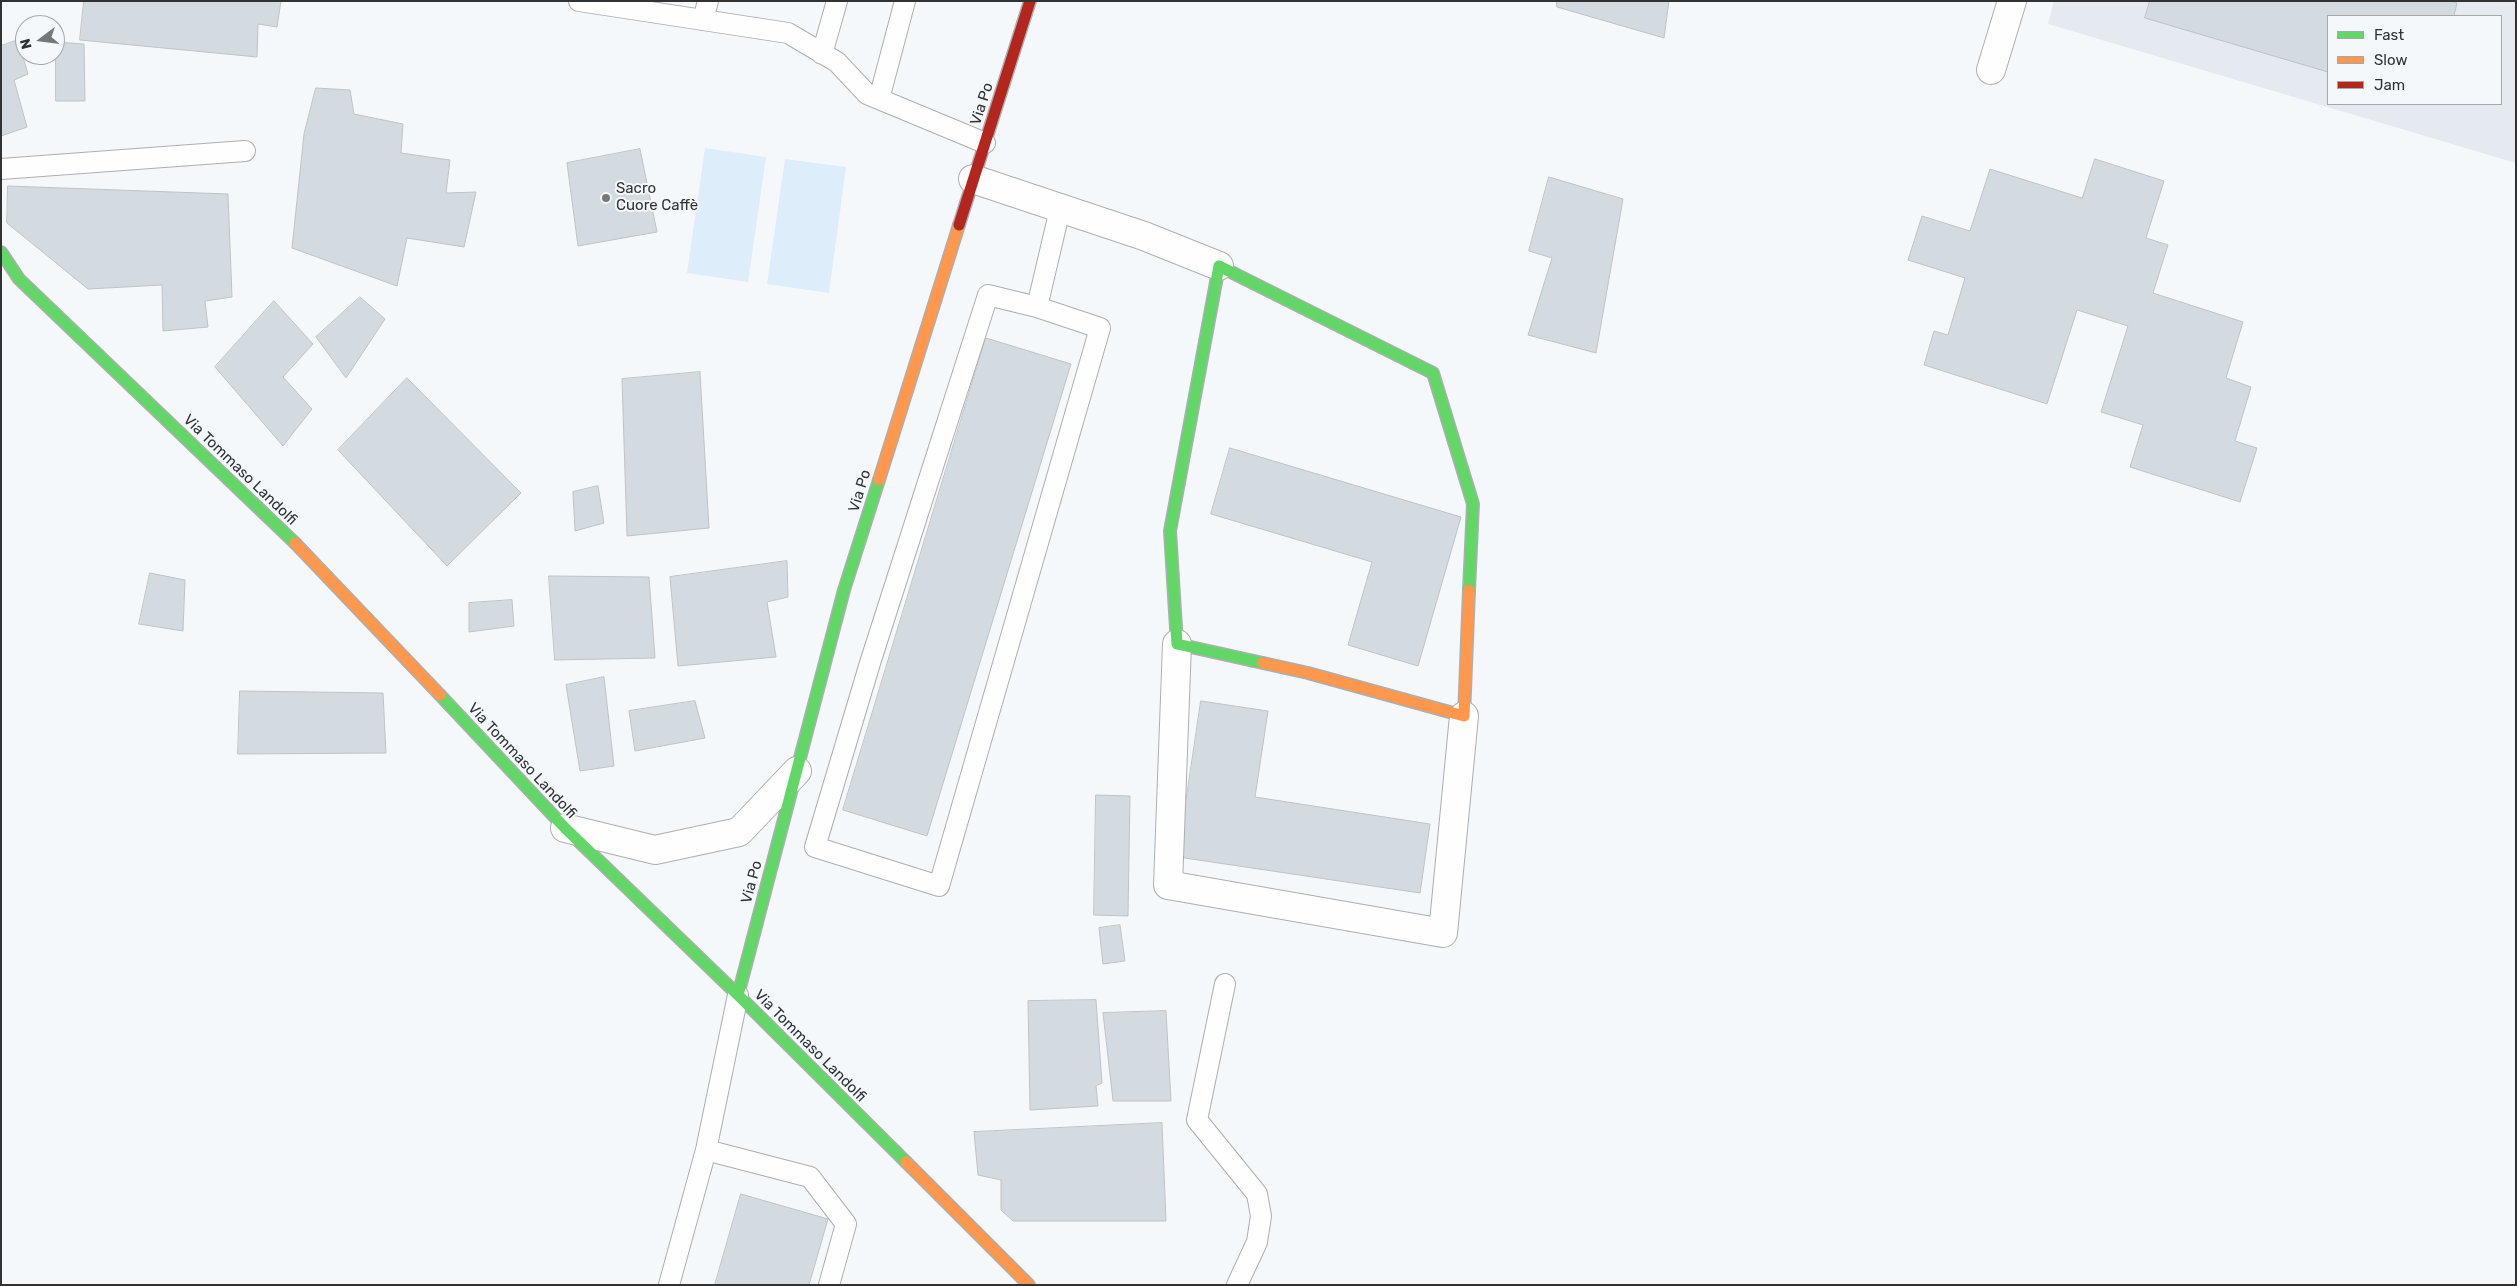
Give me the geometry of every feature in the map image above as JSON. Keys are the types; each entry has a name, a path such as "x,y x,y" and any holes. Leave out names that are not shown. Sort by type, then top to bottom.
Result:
{"street":[{"name":"Via Po","path":"738,995 844,590 1030,1"},
{"path":"1991,70 2012,1"},
{"path":"974,179 1144,236 1219,266 1433,373 1473,504 1464,716 1443,933 1168,885 1178,644 1170,530 1219,266"},
{"name":"Via Tommaso Landolfi","path":"1,252 19,279 311,558 565,828 738,995 1029,1285"},
{"path":"1178,644 1308,673 1464,716"},
{"path":"565,828 655,850 738,832 797,771"}],"lane":[{"path":"580,1 614,4 788,33 837,62 867,94 985,144"},
{"path":"703,20 708,1"},
{"path":"822,54 837,1"},
{"path":"879,99 906,1"},
{"path":"1,169 244,151"},
{"path":"1037,307 1060,209"},
{"path":"988,295 1037,307 1100,328 939,886 815,847 870,663 988,295"},
{"path":"1225,984 1197,1120 1257,1194 1261,1216 1257,1242 1237,1285"},
{"path":"669,1285 706,1150 738,995"},
{"path":"706,1150 810,1177 846,1224 829,1285"}],"shaded area":[{"path":"2054,1 2516,1 2516,163 2048,24"},
{"path":"705,148 766,157 748,282 687,273"},
{"path":"785,159 846,167 829,293 767,284"}],"building":[{"path":"84,1 281,1 277,27 258,24 257,57 80,40"},
{"path":"1557,1 1669,1 1664,38 1557,7"},
{"path":"2150,1 2450,1 2457,3 2454,15 2327,15 2327,72 2145,18"},
{"path":"15,41 15,65 25,65 28,74 14,80 27,127 1,136 1,46"},
{"path":"65,43 84,44 85,101 56,101 56,65 65,65"},
{"path":"316,88 350,90 354,114 403,124 401,153 450,160 446,193 476,192 464,247 407,238 397,286 292,248 304,134"},
{"path":"640,149 657,232 578,246 567,163"},
{"path":"2095,159 2164,181 2146,238 2168,245 2153,293 2243,322 2226,378 2251,387 2235,441 2257,448 2240,502 2130,467 2143,425 2101,412 2128,326 2077,310 2047,404 1924,365 1934,331 1948,335 1965,278 1908,260 1922,216 1970,231 1990,169 2082,198"},
{"path":"1549,177 1623,199 1596,353 1528,335 1552,258 1529,251"},
{"path":"8,186 228,194 232,297 205,301 208,327 163,331 162,285 88,289 7,223"},
{"path":"360,297 385,319 346,378 316,337"},
{"path":"274,301 313,344 283,377 312,409 283,446 215,367"},
{"path":"986,338 1071,364 927,836 843,810"},
{"path":"700,372 709,528 627,536 622,379"},
{"path":"407,378 521,493 447,566 338,450"},
{"path":"1230,448 1461,517 1418,666 1348,645 1372,562 1211,514"},
{"path":"598,486 604,523 575,531 573,492"},
{"path":"787,561 788,597 767,602 776,657 678,666 670,577"},
{"path":"150,573 185,580 183,631 139,624"},
{"path":"549,576 649,577 655,658 555,660"},
{"path":"512,600 514,626 469,632 469,603"},
{"path":"604,677 614,766 580,771 566,685"},
{"path":"240,691 383,693 386,753 238,754"},
{"path":"695,701 705,738 635,751 629,711"},
{"path":"1201,701 1268,711 1255,797 1430,824 1420,893 1178,857"},
{"path":"1096,795 1130,796 1128,916 1094,915"},
{"path":"1120,925 1125,961 1103,964 1099,928"},
{"path":"1096,1000 1102,1083 1096,1086 1098,1106 1030,1110 1028,1001"},
{"path":"1166,1011 1171,1101 1113,1101 1103,1013"},
{"path":"1162,1123 1166,1221 1013,1221 1001,1210 1001,1180 978,1175 974,1132"},
{"path":"741,1194 828,1219 809,1285 715,1285"}],"traffic: fast":[{"path":"1,252 19,279 295,543"},
{"path":"1219,266 1433,373 1473,504 1469,590"},
{"path":"1219,266 1170,531 1177,644 1263,663"},
{"path":"738,995 844,590 879,480"},
{"path":"440,695 565,828 738,995 906,1162"}],"traffic: slow":[{"path":"879,480 959,225"},
{"path":"295,543 440,695"},
{"path":"1263,663 1308,673 1464,716 1469,590"},
{"path":"906,1162 1029,1285"}],"traffic: jam":[{"path":"959,225 1030,1"}],"place":[{"name":"Sacro Cuore Caffè","path":"606,198"}]}
